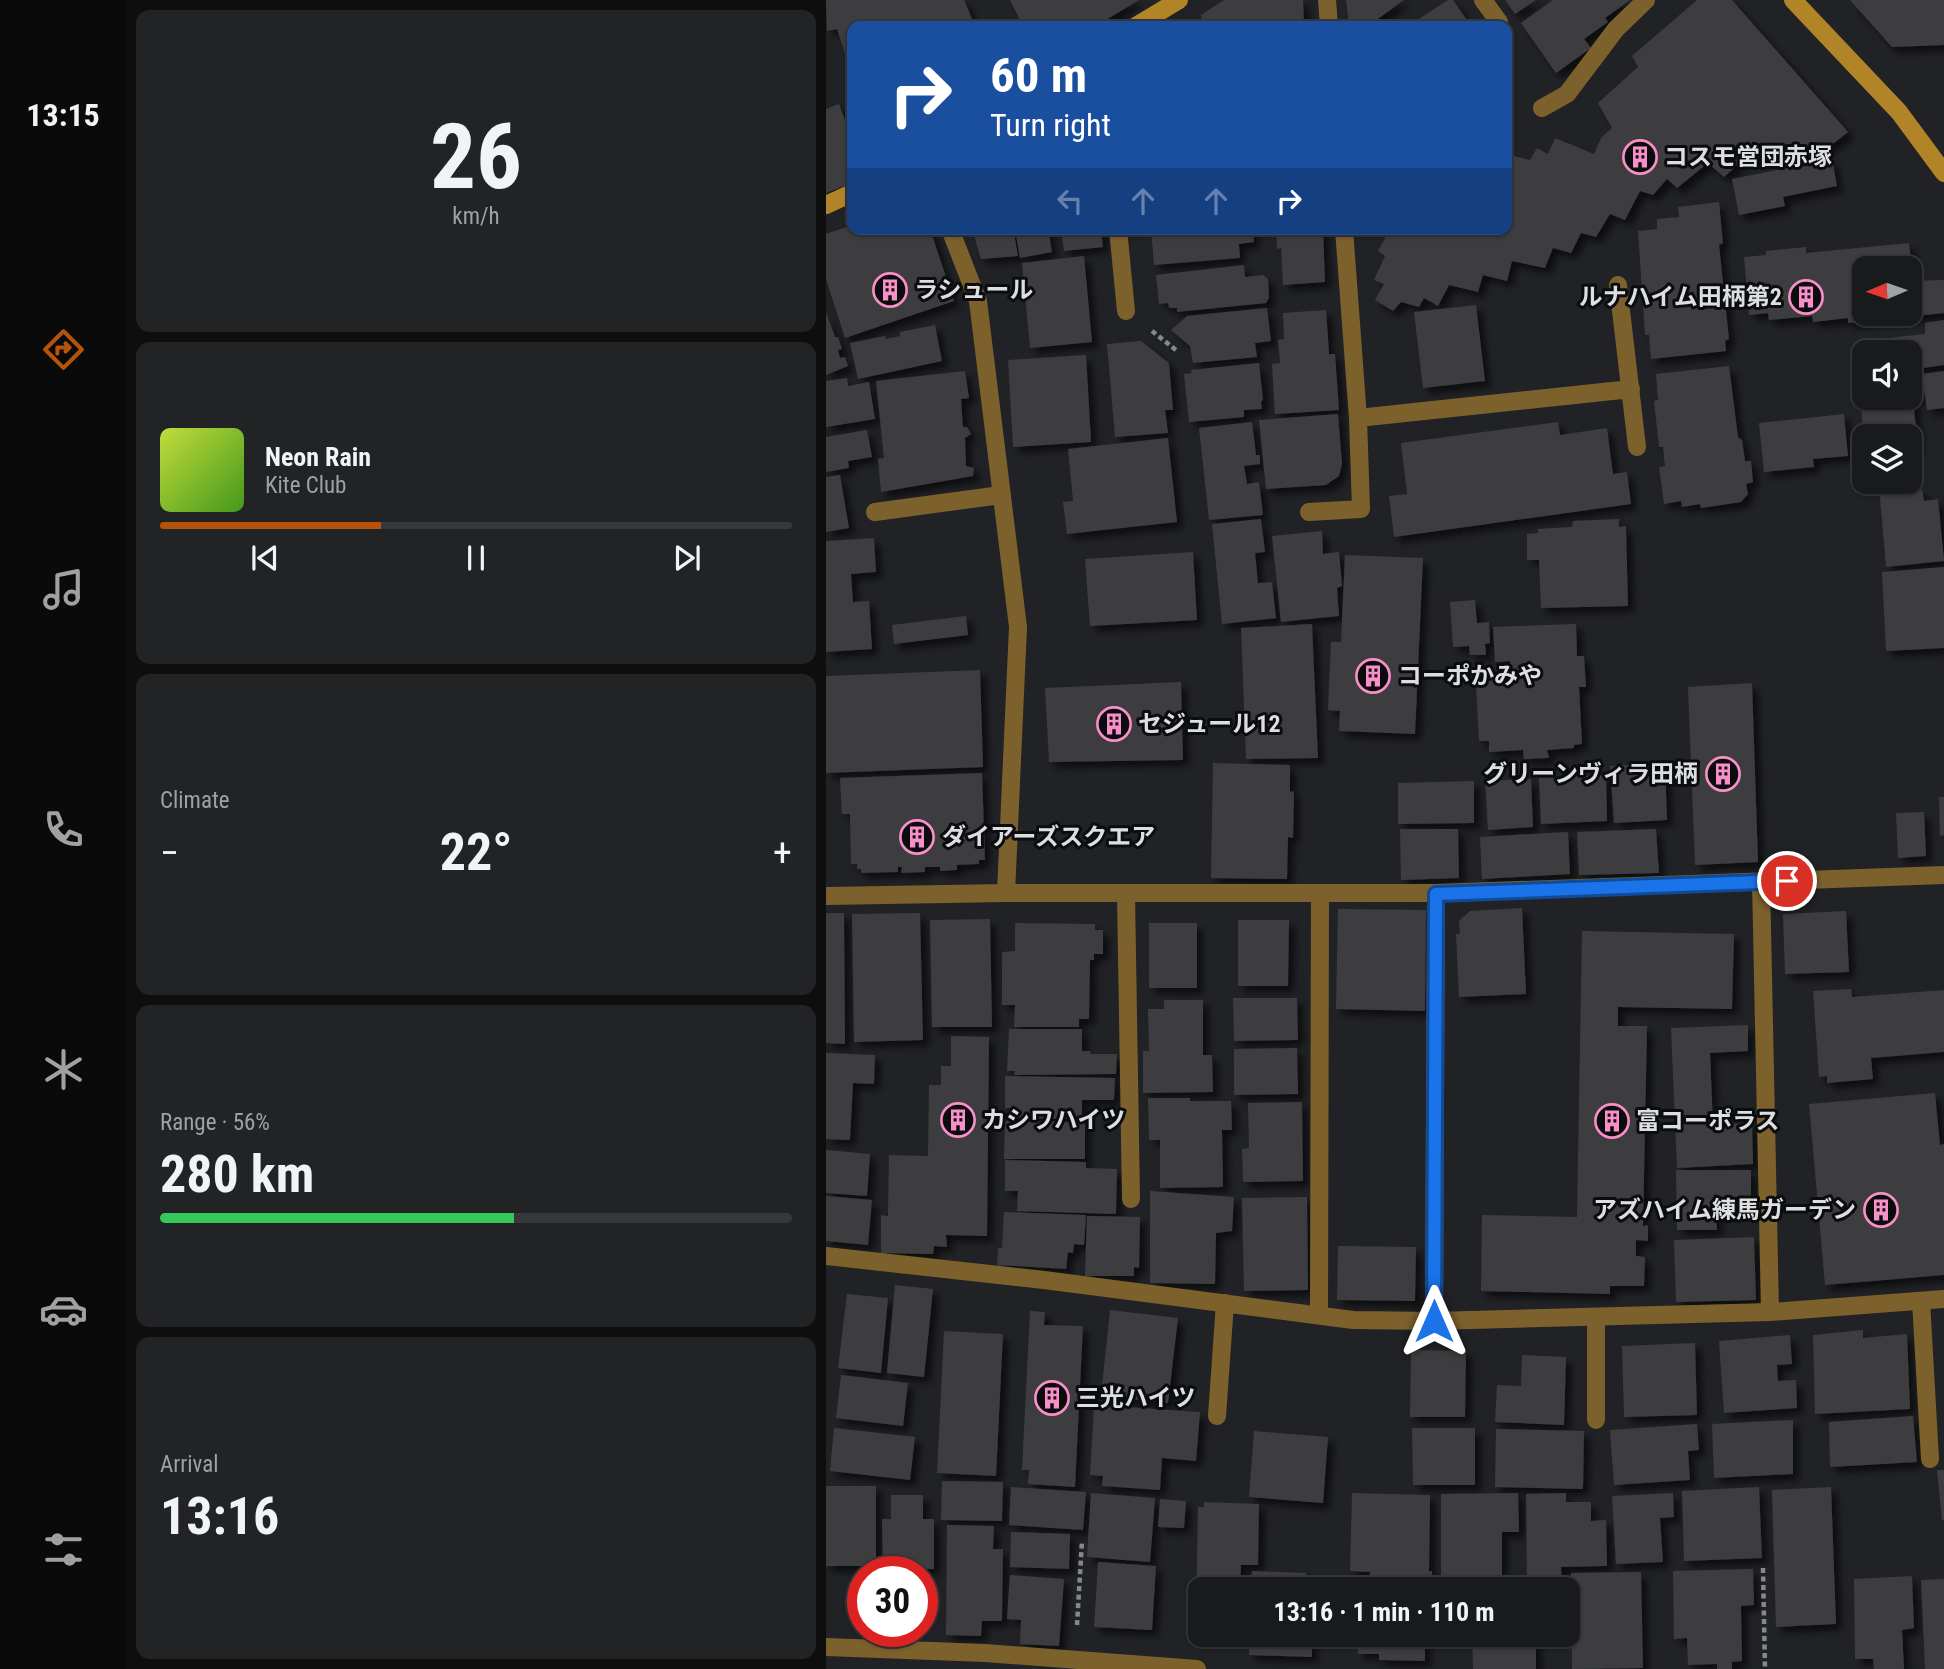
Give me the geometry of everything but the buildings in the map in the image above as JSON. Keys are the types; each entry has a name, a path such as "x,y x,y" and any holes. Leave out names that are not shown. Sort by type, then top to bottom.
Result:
{"street":[{"path":"1144,21 1179,0"},
{"path":"1327,0 1329,21"},
{"path":"1483,0 1498,21"},
{"path":"1542,108 1567,94 1616,29 1646,0"},
{"path":"1793,0 1899,112 1944,173"},
{"path":"826,205 847,195"},
{"path":"952,235 978,301 1018,627 1006,893"},
{"path":"1119,235 1126,311"},
{"path":"1309,512 1361,509 1358,418 1344,235"},
{"path":"1618,285 1637,447"},
{"path":"1358,418 1630,389"},
{"path":"875,512 1001,495"},
{"path":"826,896 1006,893 1436,894 1944,875"},
{"path":"1761,881 1770,1312"},
{"path":"1126,894 1130,1199"},
{"path":"1434,1321 1436,894"},
{"path":"1319,1315 1320,895"},
{"path":"826,1256 1044,1280 1353,1320 1596,1318 1770,1312 1944,1299"},
{"path":"1921,1300 1930,1459"},
{"path":"1217,1416 1225,1303"},
{"path":"1596,1318 1596,1420"},
{"path":"826,1647 985,1653 1133,1667 1197,1669"}],"path":[{"path":"1075,1661 1083,1541"},
{"path":"1763,1568 1765,1669"}],"place":[{"name":"コスモ営団赤塚","path":"1640,157"},
{"name":"ラシュール","path":"890,290"},
{"name":"ルナハイム田柄第2","path":"1806,297"},
{"name":"コーポかみや","path":"1373,676"},
{"name":"セジュール12","path":"1114,724"},
{"name":"グリーンヴィラ田柄","path":"1723,774"},
{"name":"ダイアーズスクエア","path":"917,837"},
{"name":"カシワハイツ","path":"958,1120"},
{"name":"富コーポラス","path":"1612,1121"},
{"name":"アズハイム練馬ガーデン","path":"1881,1210"},
{"name":"三光ハイツ","path":"1052,1398"}],"route":[{"path":"1434,1321 1436,894 1787,881"}]}
